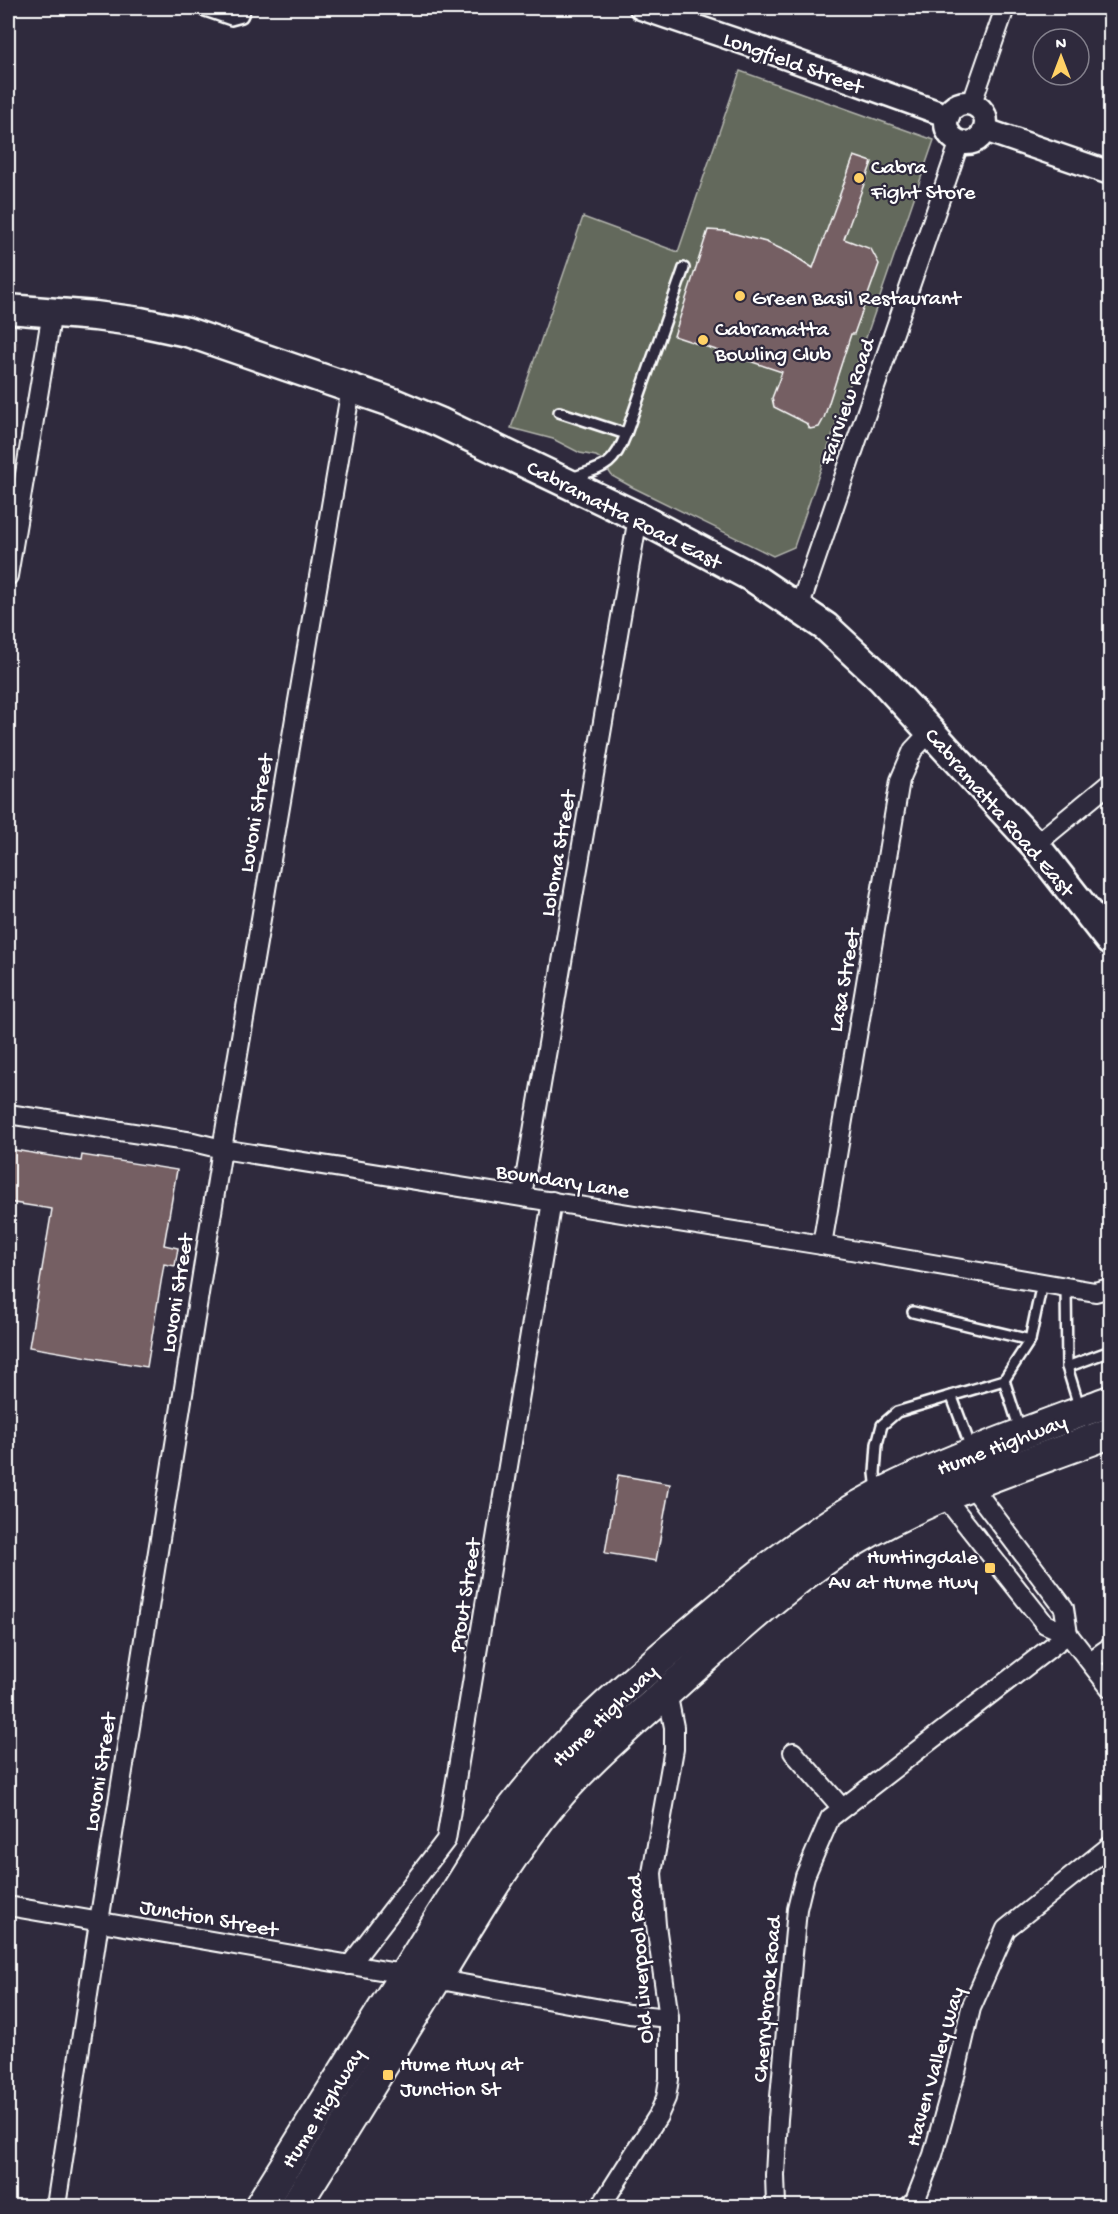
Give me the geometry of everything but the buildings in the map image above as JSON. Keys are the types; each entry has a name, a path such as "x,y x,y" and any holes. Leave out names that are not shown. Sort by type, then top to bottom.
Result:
{"highway":[{"name":"Hume Highway","path":"260,2206 489,1838 515,1803 576,1735 678,1643 752,1581 809,1538 878,1496 911,1479 1110,1401"},
{"name":"Hume Highway","path":"295,2206 497,1879 542,1815 584,1768 743,1625 809,1572 853,1542 902,1515 944,1496 1110,1433"}],"main road":[{"name":"Cabramatta Road East","path":"8,309 140,322 187,332 351,388 439,422 638,517 754,579 800,608 850,648 931,731 1035,845 1110,941"}],"street":[{"name":"Longfield Street","path":"640,8 948,116"},
{"path":"972,103 1005,8"},
{"path":"972,103 983,111 986,117 985,130 976,140 960,141 948,131 946,125 948,116 959,104 972,103"},
{"path":"985,130 1110,173"},
{"name":"Fairview Road","path":"800,608 960,141"},
{"path":"8,576 52,312"},
{"name":"Lovoni Street","path":"56,2206 222,1149 351,388"},
{"name":"Loloma Street","path":"522,1197 638,517"},
{"name":"Lasa Street","path":"822,1245 900,780 913,750 931,731"},
{"path":"1035,845 1110,783"},
{"name":"Boundary Lane","path":"8,1114 822,1245 1095,1292 1110,1288"},
{"name":"Prout Street","path":"350,1965 446,1840 552,1201"},
{"path":"971,1485 1064,1608 1068,1634"},
{"path":"944,1496 1045,1624 1068,1634 1110,1688"},
{"name":"Cherrybrook Road","path":"776,2206 778,2119 797,1909 805,1876 830,1818 1068,1634"},
{"path":"1090,1661 1110,1647"},
{"name":"Old Liverpool Road","path":"601,2206 658,2116 666,2098 669,2079 669,2018 656,1925 652,1873 674,1749 674,1727 667,1692"},
{"path":"793,1752 842,1808"},
{"name":"Haven Valley Way","path":"909,2206 915,2201 933,2155 971,2008 1006,1929 1110,1846"},
{"name":"Junction Street","path":"8,1906 403,1974"},
{"path":"435,1979 628,2014 669,2018"}],"lane":[{"path":"196,8 231,20 242,17 246,8"},
{"path":"563,481 609,464 621,447 684,268"},
{"path":"559,412 626,434"},
{"path":"878,1496 875,1473 877,1444 882,1425 897,1412 1004,1380 1030,1340 1041,1283"},
{"path":"1066,1287 1067,1367 1081,1412"},
{"path":"913,1312 1030,1340"},
{"path":"1067,1367 1110,1351"},
{"path":"1004,1380 1022,1435"},
{"path":"952,1397 973,1454"}],"shaded area":[{"path":"8,336 18,342 8,407"}],"green space":[{"name":"Cabramatta Bowling Club","path":"740,71 934,140 794,547 773,556 612,476 601,459 596,456 580,453 553,439 511,428 583,217 678,252"}],"place":[{"name":"Cabra Fight Store","path":"859,178"},
{"name":"Green Basil Restaurant","path":"740,296"},
{"name":"Cabramatta Bowling Club","path":"703,340"},
{"name":"Huntingdale Av at Hume Hwy","path":"990,1568"},
{"name":"Hume Hwy at Junction St","path":"388,2075"}]}
